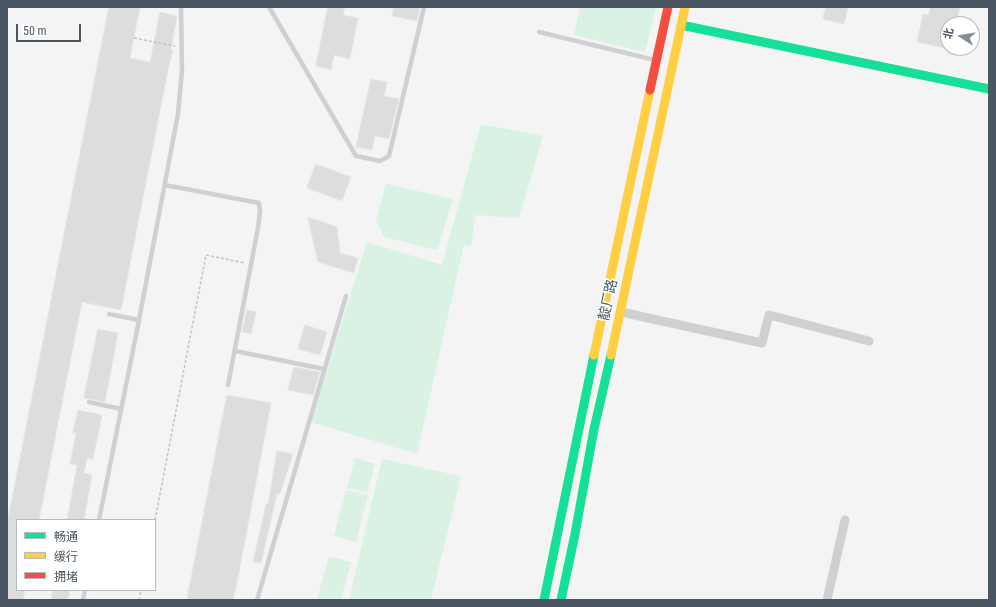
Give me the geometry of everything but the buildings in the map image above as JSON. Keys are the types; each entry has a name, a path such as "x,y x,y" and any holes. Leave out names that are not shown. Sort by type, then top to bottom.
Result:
{"main road":[{"path":"544,600 630,180 668,7"},
{"name":"靛厂路","path":"562,600 594,429 621,312 685,7"},
{"path":"681,25 989,89"}],"street":[{"path":"621,312 762,343 769,315 870,340"},
{"path":"827,600 845,520"}],"lane":[{"path":"99,519 178,114 182,70 181,7"},
{"path":"269,7 356,156 380,161 389,156 424,7"},
{"path":"539,32 657,61"},
{"path":"165,185 259,203 260,211 251,264 228,385"},
{"path":"256,600 346,296"},
{"path":"108,314 139,320"},
{"path":"235,351 324,369"},
{"path":"90,402 121,409"}],"path":[{"path":"134,38 182,47"},
{"path":"155,519 206,255 251,264"}],"green space":[{"path":"580,7 656,7 645,52 574,35"},
{"path":"481,124 543,136 519,218 476,215 471,246 464,244 417,454 311,422 367,242 442,265"},
{"path":"386,184 453,199 437,250 384,237 376,221"},
{"path":"355,458 375,464 367,493 347,488"},
{"path":"382,459 461,476 431,600 349,600"},
{"path":"346,490 368,495 356,542 334,536"},
{"path":"329,556 351,562 341,600 317,599"}],"traffic: fast":[{"path":"681,25 989,89"},
{"path":"544,600 594,355"},
{"path":"561,600 575,534 594,429 611,355"}],"traffic: slow":[{"path":"611,355 685,7"},
{"path":"594,355 650,90"}],"traffic: jam":[{"path":"650,90 668,7"}]}
